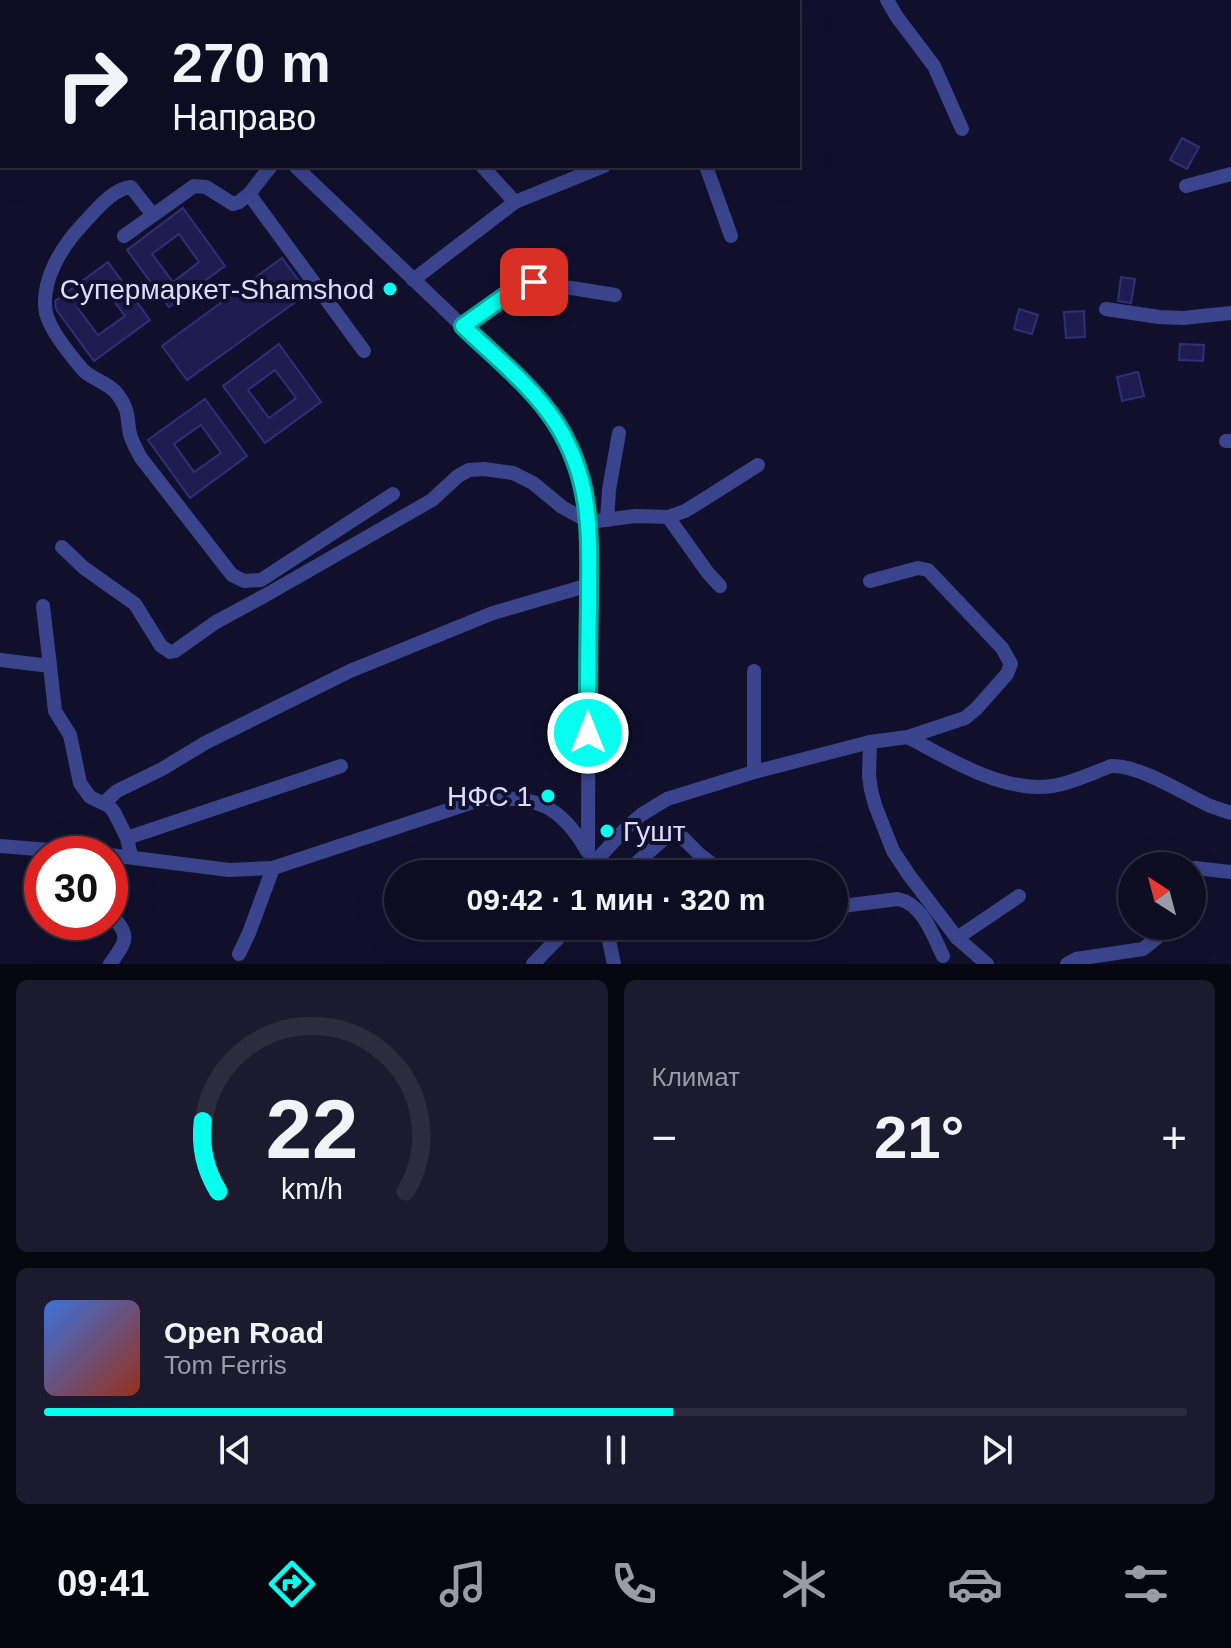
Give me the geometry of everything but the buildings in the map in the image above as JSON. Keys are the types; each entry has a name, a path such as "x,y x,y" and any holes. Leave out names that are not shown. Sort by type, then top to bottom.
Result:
{"street":[{"path":"887,0 934,66 962,129"},
{"path":"124,236 198,185 233,204 239,202 269,168"},
{"path":"297,168 528,389 554,420 574,456 589,522 592,860"},
{"path":"484,168 515,202"},
{"path":"413,280 515,202 599,168"},
{"path":"707,168 731,236"},
{"path":"1186,186 1231,174"},
{"path":"153,215 131,187 126,187 101,205 72,237 56,261 48,280 47,314 51,327 85,371 105,382 127,407 129,430 141,458 232,575 244,581 261,580 393,494"},
{"path":"249,194 364,351"},
{"path":"463,326 526,283 615,295"},
{"path":"1106,309 1183,318 1231,313"},
{"path":"607,520 619,433"},
{"path":"62,547 84,568 135,604 161,646 170,652 179,649 216,622 432,500 469,470 513,473 533,483 562,507 589,522 635,516 668,517 685,511 758,465"},
{"path":"668,517 720,586"},
{"path":"595,860 628,826 667,799 754,772 870,742 908,737 965,718 1007,674 1011,664 1002,648 928,570 918,568 870,581"},
{"path":"104,803 117,791 205,743 350,671 493,613 589,585"},
{"path":"43,606 55,711 70,735 80,783 90,797 114,812 126,836"},
{"path":"0,660 50,666"},
{"path":"754,671 754,772"},
{"path":"908,737 959,764 1009,783 1054,786 1117,766 1141,773 1231,813"},
{"path":"870,742 871,790 893,851 957,938 987,964"},
{"path":"128,838 341,766"},
{"path":"128,856 229,870 273,868 482,799 506,797 530,801 564,817 590,860"},
{"path":"640,860 666,837 677,834 707,860"},
{"path":"128,842 131,856"},
{"path":"0,846 24,849"},
{"path":"239,954 273,868"},
{"path":"1206,869 1231,872"},
{"path":"957,938 1019,896"},
{"path":"848,905 898,899 907,901 921,914 943,956"},
{"path":"110,964 125,940"},
{"path":"533,964 556,940"},
{"path":"609,940 614,964"},
{"path":"1067,964 1076,959 1143,949 1154,940"}],"place":[{"name":"Супермаркет-Shamshod","path":"390,289"},
{"name":"НФС 1","path":"548,796"},
{"name":"Гушт","path":"607,831"}],"route":[{"path":"534,282 519,286 463,326 528,389 554,420 574,456 580,475 589,522 588,733"}]}
